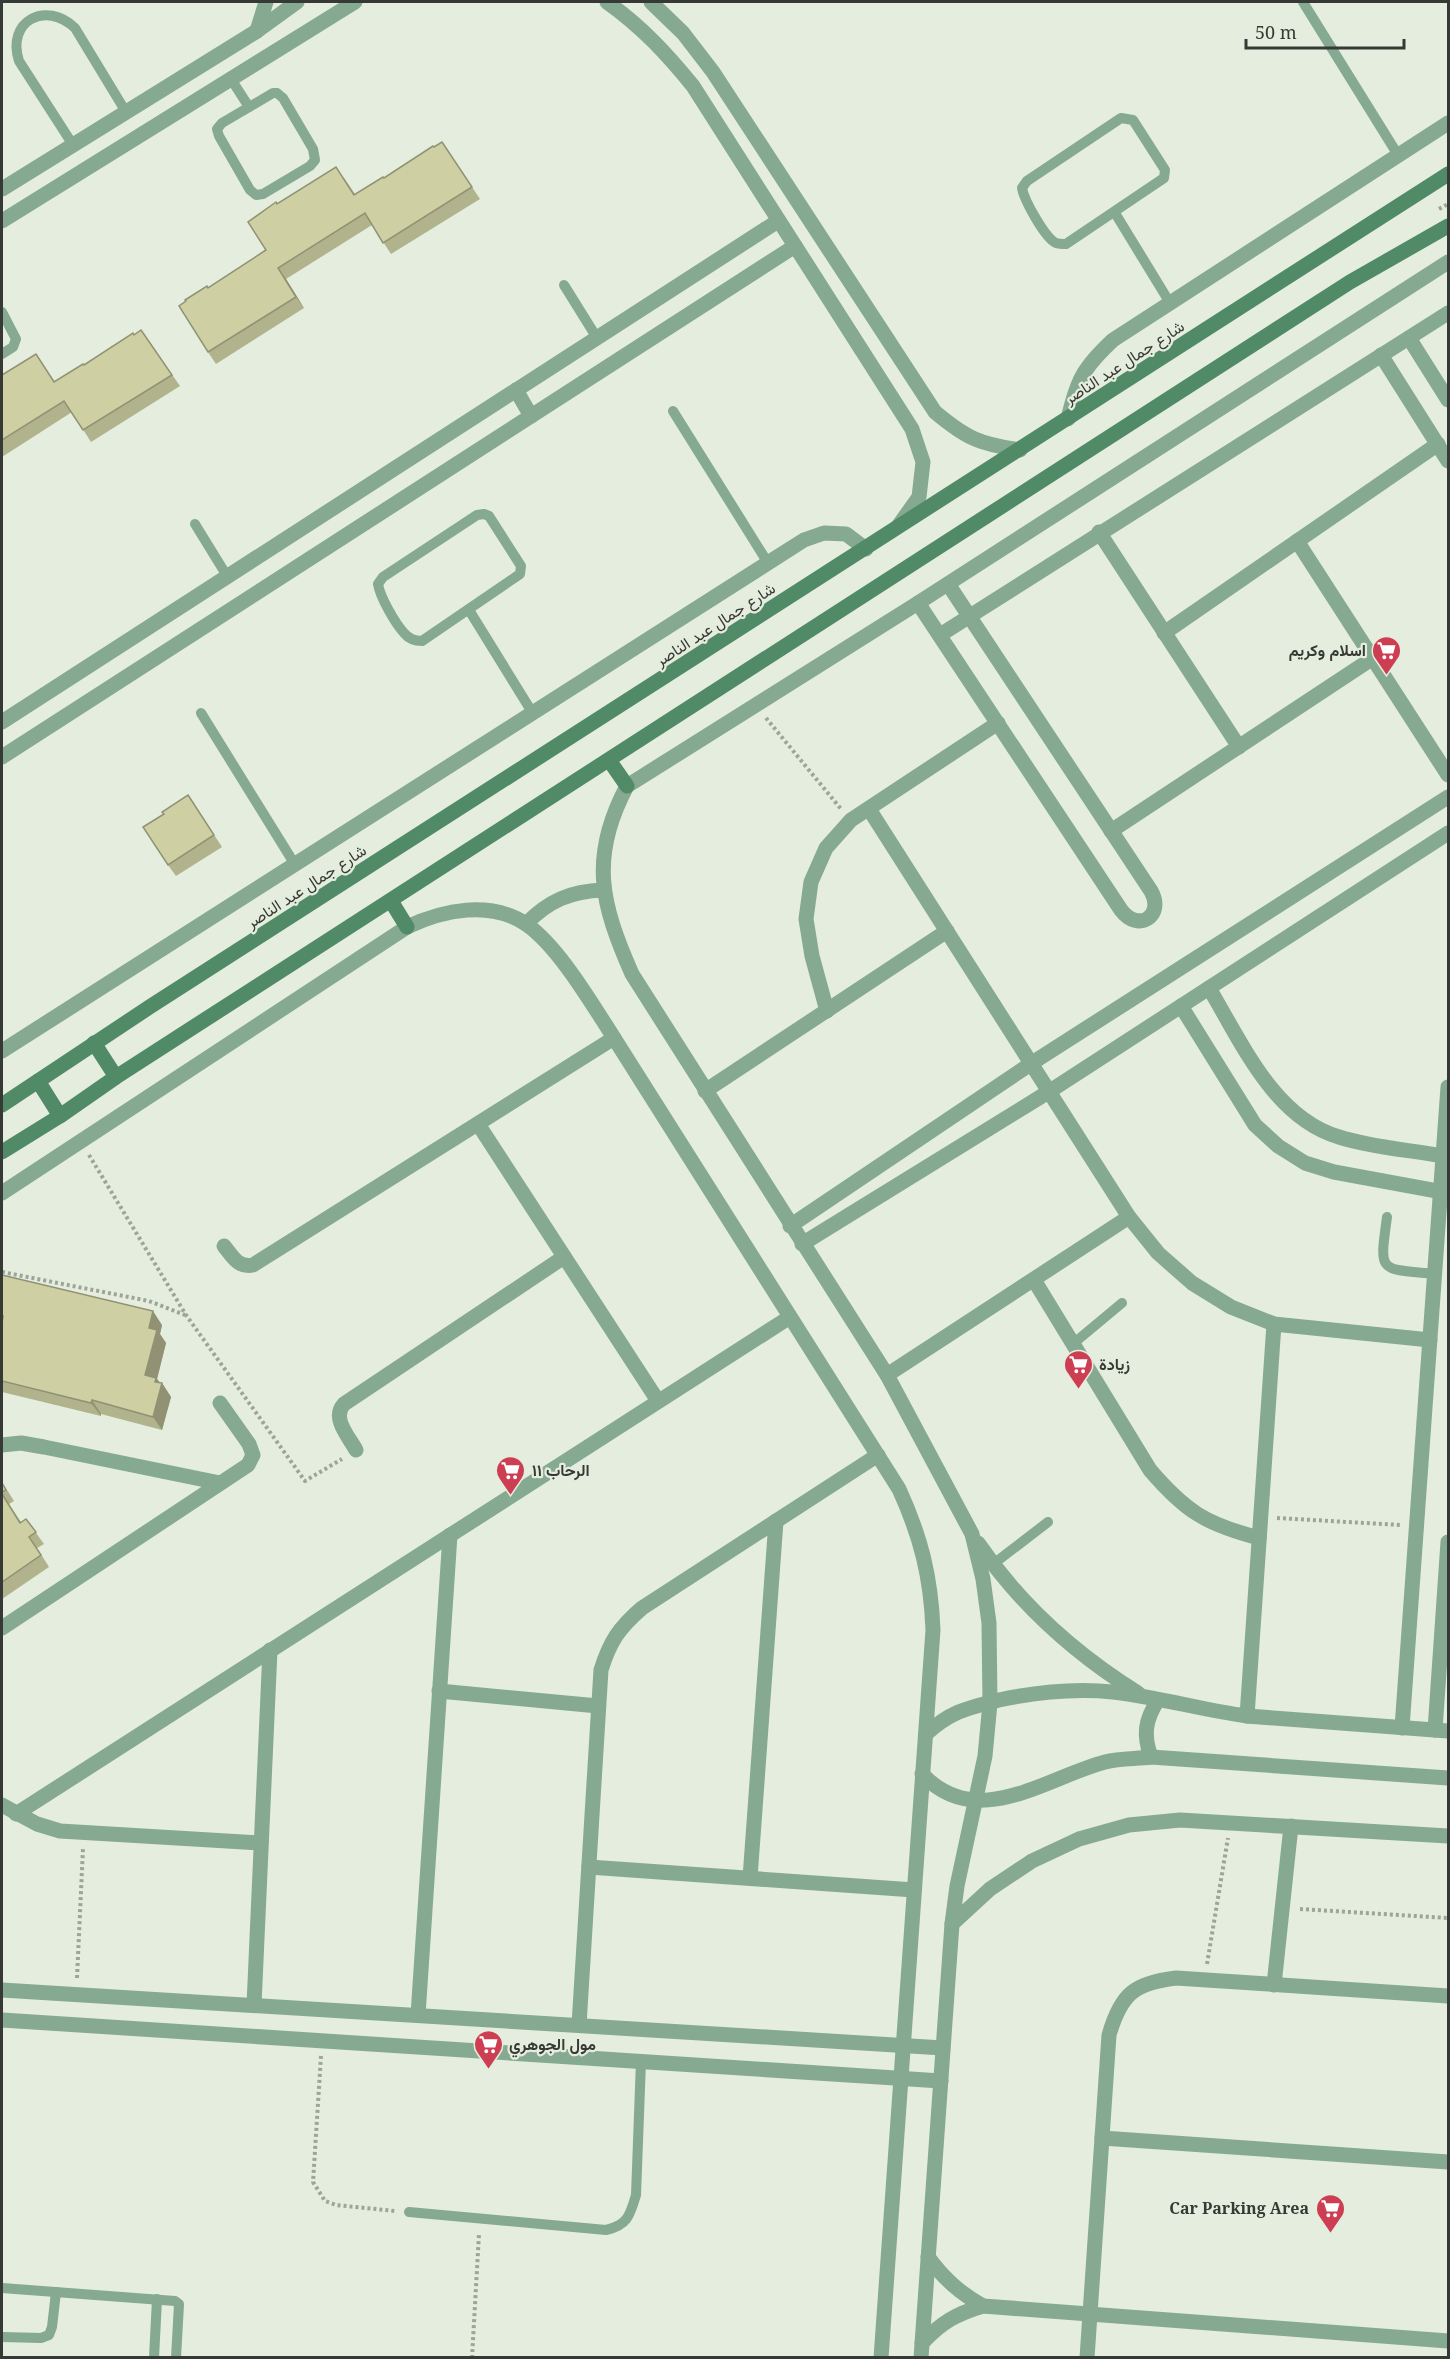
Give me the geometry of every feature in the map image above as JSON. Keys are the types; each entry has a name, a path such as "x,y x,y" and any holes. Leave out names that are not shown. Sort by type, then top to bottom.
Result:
{"main road":[{"name":"شارع جمال عبد الناصر","path":"2,1105 94,1043 1449,174"},
{"path":"2,1152 1350,282 1449,226"},
{"path":"609,760 627,786"},
{"path":"391,901 407,927"},
{"path":"94,1043 116,1077"},
{"path":"38,1081 60,1116"}],"street":[{"path":"257,31 266,2"},
{"path":"2,189 257,31 297,2"},
{"path":"2,221 356,2"},
{"path":"607,2 633,21 665,51 693,86 912,429 923,462 919,497 897,528"},
{"path":"651,2 683,33 713,72 935,412 960,433 991,446 1020,450"},
{"path":"1068,419 1076,384 1091,360 1113,340 1449,123"},
{"path":"2,722 778,221"},
{"path":"2,757 795,246"},
{"path":"1151,1698 1109,1675 1053,1632 992,1565 972,1534 887,1375 632,975 610,919 603,890 602,863 606,836 614,810 627,786 948,584 1449,262"},
{"path":"940,635 1099,532 1449,313"},
{"path":"1409,338 1449,400"},
{"path":"1381,356 1449,461"},
{"path":"516,390 531,416"},
{"path":"1164,633 1438,444"},
{"path":"1099,532 1239,747"},
{"path":"2,1051 804,540 824,533 846,534 866,549"},
{"path":"1297,541 1449,775"},
{"path":"918,603 1126,917 1134,921 1144,921 1151,916 1155,908 1155,899 948,584"},
{"path":"1111,831 1373,658"},
{"path":"827,1011 812,956 806,919 811,882 826,848 851,820 998,723"},
{"path":"790,1226 1032,1063 1449,797"},
{"path":"869,808 1129,1217 1158,1253 1192,1283 1232,1307 1274,1324 1430,1340"},
{"path":"802,1244 1050,1091 1448,836"},
{"path":"526,924 553,901 586,890 603,890"},
{"path":"2,1193 407,927 437,914 453,910 478,910 503,914 526,924 571,973 899,1489 914,1522 925,1557 932,1593 933,1630 881,2358"},
{"path":"705,1091 947,931"},
{"path":"1209,988 1266,1080 1280,1100 1297,1117 1340,1138 1446,1156"},
{"path":"1181,1006 1255,1125 1278,1146 1305,1163 1334,1172 1445,1192"},
{"path":"224,1246 238,1263 253,1265 614,1038"},
{"path":"1402,1728 1435,1274 1445,1192 1449,1086"},
{"path":"478,1124 658,1401"},
{"path":"887,1375 1129,1217"},
{"path":"356,1450 339,1420 339,1411 344,1404 564,1257"},
{"path":"1034,1280 1150,1470 1170,1494 1194,1513 1221,1528 1259,1538"},
{"path":"16,1814 790,1317"},
{"path":"1247,1716 1274,1324"},
{"path":"2,1628 248,1465 253,1455 249,1443 220,1402"},
{"path":"2,1445 21,1443 44,1447 219,1484"},
{"path":"579,2025 598,1706 601,1670 609,1646 622,1624 642,1608 878,1455"},
{"path":"750,1878 776,1521"},
{"path":"921,2350 952,1924 957,1886 985,1756 990,1702 988,1623 983,1579 972,1534"},
{"path":"418,2015 450,1535"},
{"path":"926,1734 940,1721 956,1712 990,1702 1051,1692 1082,1690 1151,1698 1247,1716 1442,1731 1449,1542"},
{"path":"254,2005 270,1650"},
{"path":"439,1691 598,1706"},
{"path":"1151,1698 1146,1728 1146,1743 1151,1758"},
{"path":"922,1774 946,1794 961,1799 977,1800 1006,1797 1034,1790 1106,1762 1151,1758 1449,1778"},
{"path":"2,1805 37,1824 60,1831 261,1843"},
{"path":"952,1924 990,1889 1024,1866 1079,1839 1129,1825 1180,1820 1449,1836"},
{"path":"1274,1984 1291,1826"},
{"path":"589,1867 914,1890"},
{"path":"1087,2358 1109,2036 1116,2012 1131,1992 1152,1981 1176,1978 1449,1996"},
{"path":"2,1990 943,2048"},
{"path":"2,2020 941,2081"},
{"path":"1102,2138 1449,2162"},
{"path":"928,2257 943,2277 961,2294 983,2306"},
{"path":"921,2350 939,2326 960,2313 983,2306 1449,2341"}],"lane":[{"path":"1303,2 1398,155"},
{"path":"73,145 19,61 16,37 31,17 43,13 56,14 67,19 75,28 126,112"},
{"path":"231,79 249,107"},
{"path":"273,93 281,95 316,156 310,166 259,196 250,190 217,133 219,126 249,107 273,93"},
{"path":"1121,118 1128,118 1133,120 1165,170 1164,178 1115,213 1066,244 1058,244 1049,238 1023,196 1022,188 1027,181 1121,118"},
{"path":"1115,213 1170,303"},
{"path":"564,285 597,338"},
{"path":"2,312 16,339 14,347 2,354"},
{"path":"673,411 768,563"},
{"path":"484,514 489,516 521,566 520,574 469,610 422,640 414,640 405,634 379,592 378,584 383,577 477,515 484,514"},
{"path":"195,524 227,576"},
{"path":"469,610 532,712"},
{"path":"201,713 294,863"},
{"path":"1387,1217 1382,1257 1385,1265 1392,1270 1435,1274"},
{"path":"1074,1343 1122,1303"},
{"path":"992,1565 1048,1522"},
{"path":"409,2212 606,2230 619,2227 630,2215 636,2195 641,2061"},
{"path":"2,2288 178,2302 176,2358"},
{"path":"2,2337 41,2338 49,2335 56,2292"},
{"path":"154,2358 157,2300"}],"path":[{"path":"756,706 851,820"},
{"path":"81,1142 186,1315 305,1481 356,1450"},
{"path":"2,1272 149,1301 186,1315"},
{"path":"1261,1518 1417,1526"},
{"path":"1204,1980 1231,1822"},
{"path":"76,1994 84,1833"},
{"path":"1282,1908 1449,1918"},
{"path":"322,2040 313,2182 325,2201 336,2205 409,2212"},
{"path":"472,2358 480,2218"}],"building":[{"path":"442,142 472,187 383,243 365,213 278,268 296,297 208,352 179,306 266,250 248,222 276,202 277,204 336,167 354,195"},
{"path":"141,330 172,375 83,430 64,401 2,440 2,375 36,354 54,382"},
{"path":"188,795 214,835 168,865 143,827"},
{"path":"2,1275 153,1311 149,1328 157,1330 145,1375 156,1378 155,1382 162,1383 153,1417 92,1400 91,1403 2,1381"},
{"path":"2,1494 20,1523 26,1519 36,1532 29,1537 41,1555 2,1582"}],"place":[{"name":"اسلام وكريم","path":"1387,676"},
{"name":"زيادة","path":"1078,1390"},
{"name":"الرحاب ١١","path":"511,1496"},
{"name":"مول الجوهري","path":"488,2070"},
{"name":"Car Parking Area","path":"1330,2234"}]}
